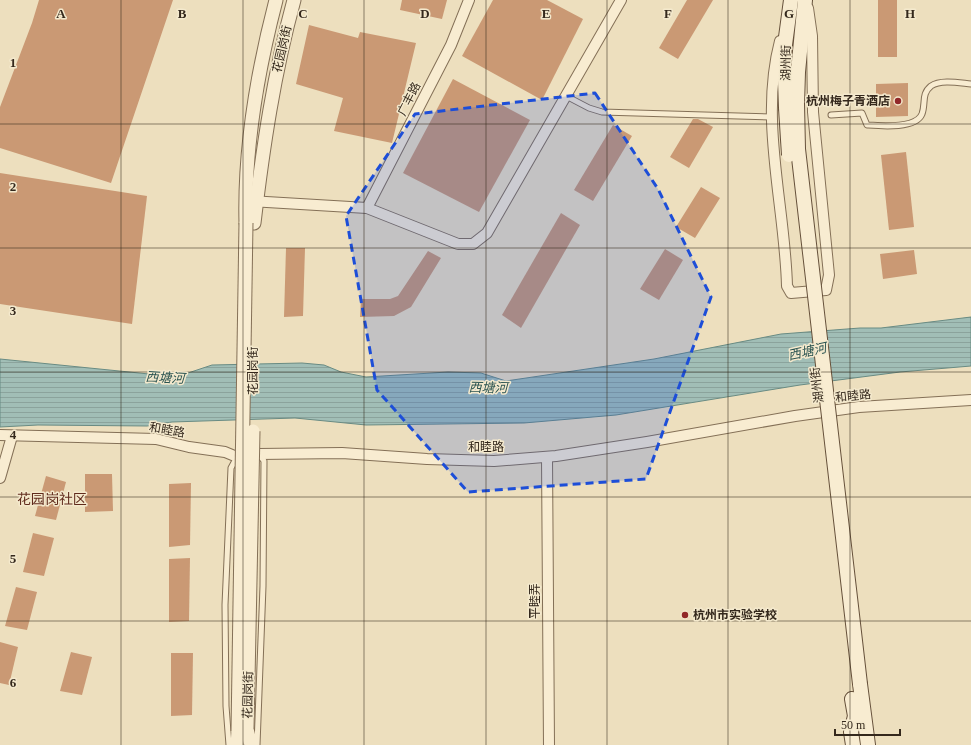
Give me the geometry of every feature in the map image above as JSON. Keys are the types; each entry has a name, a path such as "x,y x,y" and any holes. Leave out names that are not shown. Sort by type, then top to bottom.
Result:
{"main road":[{"name":"湖州街","path":"791,106 806,0"},
{"name":"湖州街","path":"791,1 784,52 798,149 855,684 868,745"},
{"name":"湖州街","path":"852,745 851,732 855,716 855,684"}],"street":[{"name":"花园岗街","path":"237,745 242,730 252,508 251,201 247,157 254,100 276,0"},
{"name":"花园岗街","path":"251,201 269,107 294,0"},
{"name":"广丰路","path":"367,208 451,45 469,0"},
{"path":"251,201 367,208 458,244 473,244 487,233 621,0"},
{"path":"791,1 774,64 773,117 787,286 791,292 826,290 829,275 813,112 812,36 806,0"},
{"name":"和睦路","path":"0,436 156,439 189,447 225,452 237,457 259,454 342,452 426,459 494,461 547,457 859,407 971,400"},
{"path":"0,478 12,436"},
{"name":"平睦弄","path":"547,457 549,745"},
{"name":"花园岗街","path":"242,730 251,745"}],"lane":[{"path":"832,115 862,113 868,124 881,126 910,124 916,122 922,114 923,95 932,85 944,82 971,84"},
{"path":"566,96 589,108 602,112 773,117"},
{"path":"257,745 264,586 264,461 259,454"},
{"path":"229,745 226,706 225,605 231,468 237,457"}],"highlighted area":[{"path":"595,93 658,189 711,297 646,479 468,492 377,390 346,216 415,114"}],"water":[{"name":"西塘河","path":"971,317 971,366 900,372 800,385 616,415 524,423 366,425 295,418 172,422 147,426 38,425 0,427 0,359 179,376 212,365 302,363 324,365 341,372 366,377 448,372 481,373 506,381 654,359 781,334 860,328 881,328"}],"building":[{"path":"39,0 173,0 111,183 0,148 0,107 32,23"},
{"path":"402,0 447,0 442,19 400,10"},
{"path":"493,0 547,0 583,19 542,100 462,56"},
{"path":"687,0 713,0 678,59 659,48"},
{"path":"878,0 897,0 897,57 878,57"},
{"path":"309,25 358,38 360,32 416,43 392,143 334,131 343,98 296,84"},
{"path":"453,79 530,120 479,212 403,173"},
{"path":"908,83 908,116 876,117 876,84"},
{"path":"693,119 698,119 713,127 689,168 670,157"},
{"path":"613,125 632,136 593,201 574,190"},
{"path":"906,152 914,227 889,230 881,155"},
{"path":"0,173 147,196 132,324 0,304"},
{"path":"701,187 720,198 695,238 676,227"},
{"path":"561,213 580,225 521,328 502,315"},
{"path":"286,248 305,248 303,316 284,317"},
{"path":"665,249 683,260 659,300 640,289"},
{"path":"914,250 917,274 883,279 880,254"},
{"path":"428,251 441,258 411,307 394,316 360,317 361,299 390,299 398,296"},
{"path":"85,474 112,474 113,511 85,512"},
{"path":"46,476 66,482 56,520 35,516"},
{"path":"191,483 190,545 169,547 169,484"},
{"path":"33,533 54,538 44,576 23,572"},
{"path":"190,558 189,621 169,622 169,559"},
{"path":"16,587 37,592 27,630 5,626"},
{"path":"0,642 18,647 9,685 0,683"},
{"path":"71,652 92,657 82,695 60,691"},
{"path":"171,653 193,653 192,715 171,716"}],"place":[{"name":"杭州梅子青酒店","path":"898,101"},
{"name":"杭州市实验学校","path":"685,615"}],"district":[{"name":"花园岗社区","path":"52,499"}]}
